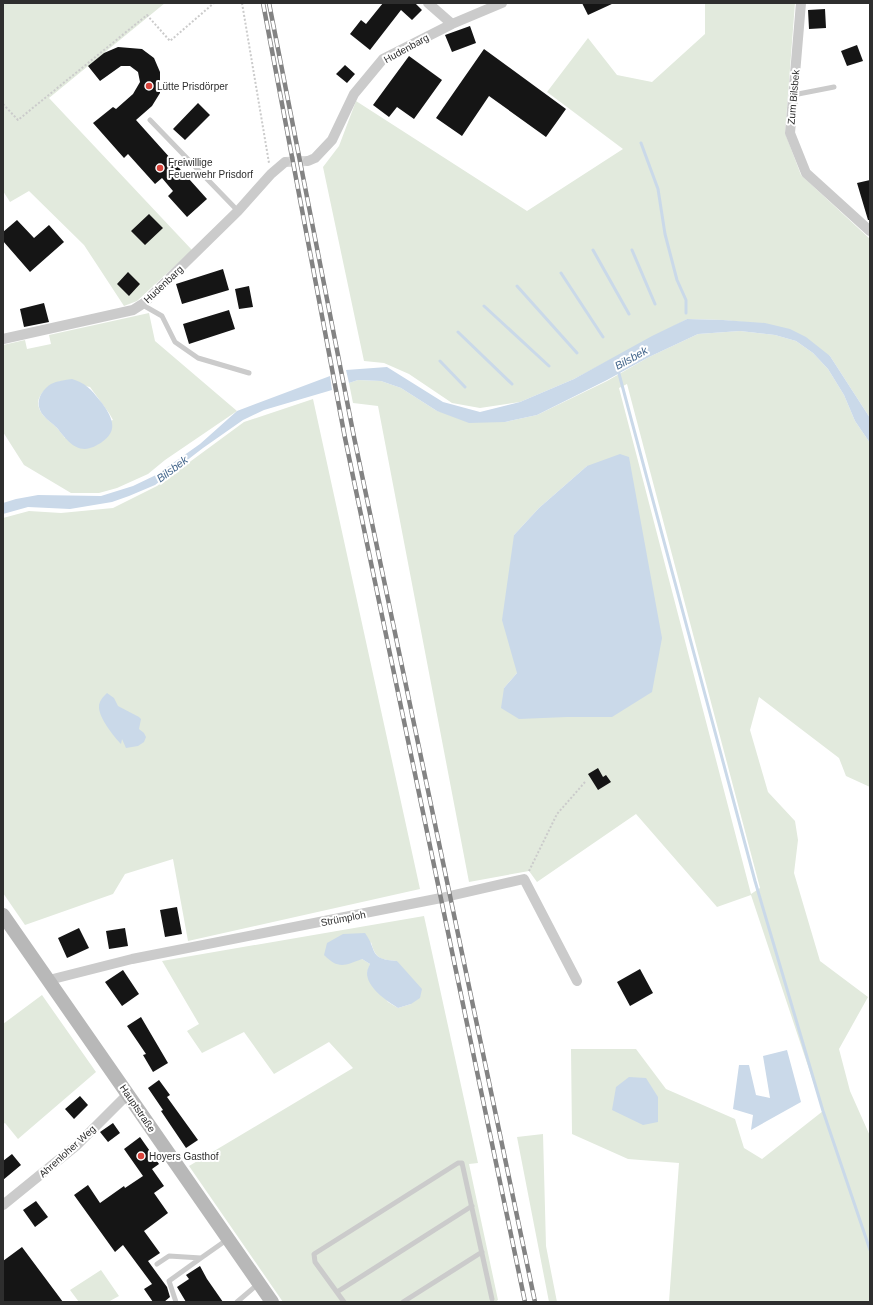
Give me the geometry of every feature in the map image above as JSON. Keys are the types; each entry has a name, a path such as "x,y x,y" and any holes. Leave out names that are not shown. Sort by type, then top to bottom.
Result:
{"main road":[{"name":"Hauptstraße","path":"3,915 272,1302"}],"street":[{"path":"428,3 452,24"},
{"name":"Hudenbarg","path":"308,161 315,158 332,140 354,94 383,59 452,24 502,3"},
{"name":"Zum Bilsbek","path":"800,3 790,133 806,173 870,231"},
{"name":"Hudenbarg","path":"3,339 133,310 142,304 238,211 271,174 285,162"},
{"path":"524,879 578,981"},
{"name":"Strümploh","path":"49,980 132,959 433,900 524,879"},
{"name":"Ahrenloher Weg","path":"3,1205 77,1145 128,1094"}],"lane":[{"path":"793,95 834,88"},
{"path":"150,120 238,211"},
{"path":"142,304 162,316 175,342 198,358 249,373"},
{"path":"344,1302 316,1262 314,1254 458,1163 462,1163 492,1299"},
{"path":"337,1292 472,1206"},
{"path":"176,1302 169,1281 229,1239"},
{"path":"403,1302 482,1252"},
{"path":"157,1264 169,1256 201,1258"},
{"path":"237,1302 259,1283"}],"path":[{"path":"3,104 18,120 147,15 170,41 214,3"},
{"path":"242,3 271,174"},
{"path":"524,879 557,814 585,782"}],"shaded area":[{"path":"3,3 165,3 49,98 192,250 137,301 124,306 84,245 29,191 10,202 3,191"},
{"path":"705,3 795,3 785,133 801,175 870,239 870,418 830,356 765,324 723,320 687,319 574,379 520,402 480,408 452,403 409,374 384,363 364,361 323,167 339,146 356,101 527,211 623,149 547,92 588,38 617,75 652,82 705,34"},
{"path":"149,313 155,341 237,411 165,460 148,474 117,488 99,493 71,493 24,465 3,432 3,345 25,340 27,349 51,344 49,335","holes":["61,381 90,387 113,420 65,438 43,415 39,409 39,399 45,390"]},
{"path":"740,331 775,335 796,341 813,353 828,369 844,395 855,421 870,443 870,787 846,776 839,758 759,697 750,730 768,792 795,821 798,840 794,873 820,961 868,997 839,1049 850,1091 870,1136 870,1302 669,1302 679,1163 628,1159 572,1134 571,1049 636,1049 666,1089 735,1119 744,1148 762,1159 823,1111 751,895 717,907 636,814 537,882 529,871 469,882 378,406 353,403 349,383 358,380 381,381 401,388 437,411 505,422 537,415 607,381 649,357 698,334","holes":["627,384 760,888 751,894 619,388","587,466 612,717 567,717 504,688 517,673 514,535 539,508"]},
{"path":"313,399 420,889 188,941 173,859 125,874 113,894 25,925 3,893 3,518 29,511 61,513 113,508 157,486 244,422"},
{"path":"424,916 478,1163 469,1164 498,1300 495,1302 283,1302 189,1166 353,1068 329,1042 274,1074 244,1032 202,1053 187,1031 199,1024 162,961","holes":["371,942 374,952 379,957 386,960 397,961 411,1004 398,1008 388,1002 367,973 370,964 362,959"]},
{"path":"42,995 96,1072 18,1139 5,1123 3,1124 3,1024"},
{"path":"543,1134 546,1246 557,1302 549,1302 517,1137"},
{"path":"101,1270 119,1296 108,1302 79,1302 70,1290"}],"water":[{"name":"Bilsbek","path":"687,319 765,323 790,329 806,337 830,356 870,418 870,443 855,421 844,395 828,369 813,353 796,341 775,335 740,331 698,334 649,357 537,415 505,422 469,423 437,411 401,388 381,381 358,380 349,383 346,370 387,367 443,402 480,412 520,402 574,379 652,336"},
{"name":"Bilsbek","path":"330,376 332,390 264,410 243,420 203,448 155,485 129,496 112,502 70,509 28,507 3,514 3,503 16,499 38,495 101,496 133,486 156,475 200,444 237,411"},
{"path":"72,379 82,383 92,391 106,408 112,423 111,433 102,442 85,449 76,447 72,444 45,417 40,411 39,406 41,394 47,387 56,382"},
{"path":"620,454 629,457 662,638 652,692 612,717 519,719 501,708 504,688 517,673 502,620 514,535 539,508 587,466"},
{"path":"107,693 114,698 118,706 141,719 139,729 146,737 144,742 138,746 126,748 122,739 121,744 104,722 99,705"},
{"path":"365,933 378,956 388,960 397,961 422,989 420,998 411,1004 398,1008 378,994 370,984 367,973 370,964 362,959 342,965 333,963 324,955 327,943 343,934"},
{"path":"787,1050 801,1102 751,1130 753,1115 733,1109 739,1065 749,1065 756,1095 770,1098 763,1056"},
{"path":"629,1077 646,1078 658,1097 658,1122 643,1125 612,1110 616,1087"}],"building":[{"path":"383,3 415,3 422,10 412,20 401,10 370,50 350,34 361,20 366,24"},
{"path":"582,3 614,3 588,15"},
{"path":"825,9 826,28 809,29 808,10"},
{"path":"470,26 476,43 452,52 445,35"},
{"path":"857,45 863,61 847,66 841,51"},
{"path":"118,47 142,49 154,58 160,72 160,93 152,106 136,120 207,199 187,217 168,196 173,191 162,178 155,184 128,154 124,158 93,123 113,107 116,109 133,94 140,82 138,72 130,66 121,66 100,81 88,66 104,53"},
{"path":"484,49 566,109 546,137 489,96 462,136 436,118"},
{"path":"409,56 442,80 414,119 397,107 389,117 373,105"},
{"path":"345,65 355,74 347,83 336,74"},
{"path":"198,103 210,115 185,140 173,129"},
{"path":"870,180 870,220 868,220 857,183"},
{"path":"149,214 163,228 145,245 131,231"},
{"path":"17,220 34,238 49,225 64,242 30,272 3,241 3,232"},
{"path":"223,269 229,290 182,304 176,284"},
{"path":"128,272 140,284 129,296 117,284"},
{"path":"249,286 253,307 239,309 235,289"},
{"path":"44,303 49,322 24,327 20,309"},
{"path":"229,310 235,329 189,344 183,324"},
{"path":"598,768 603,777 606,775 611,782 598,790 588,774"},
{"path":"177,907 182,934 165,937 160,910"},
{"path":"79,928 89,948 67,958 58,938"},
{"path":"125,928 128,946 109,949 106,931"},
{"path":"640,969 653,993 630,1006 617,982"},
{"path":"123,970 139,994 122,1006 105,982"},
{"path":"141,1017 168,1063 153,1072 143,1055 146,1054 127,1026"},
{"path":"159,1080 170,1095 167,1097 198,1140 186,1148 161,1111 163,1110 148,1088"},
{"path":"80,1096 88,1105 74,1119 65,1109"},
{"path":"113,1123 120,1133 108,1142 100,1132"},
{"path":"140,1137 159,1164 152,1169 164,1186 154,1193 168,1213 144,1231 160,1253 148,1261 167,1287 170,1297 164,1302 153,1302 144,1289 152,1284 123,1245 115,1252 74,1195 88,1185 100,1203 124,1186 125,1188 143,1176 124,1149"},
{"path":"12,1154 21,1165 3,1180 3,1161"},
{"path":"36,1201 48,1217 35,1227 23,1210"},
{"path":"22,1247 63,1302 3,1302 3,1261"},
{"path":"200,1266 223,1302 186,1302 177,1287 189,1279 186,1275"}],"waterway":[{"path":"641,143 658,189 665,234 677,280 686,300 686,313"},
{"path":"593,250 629,314"},
{"path":"632,250 655,304"},
{"path":"561,273 603,337"},
{"path":"517,286 577,353"},
{"path":"484,306 549,366"},
{"path":"458,332 512,384"},
{"path":"440,361 465,387"},
{"name":"Bilsbek","path":"618,370 755,881 823,1111 870,1250"}],"tunnel":[{"path":"285,162 308,161"}],"railway":[{"path":"263,3 345,438 525,1302"},
{"path":"269,3 354,437 535,1302"}],"place":[{"name":"Lütte Prisdörper","path":"149,86"},
{"name":"Freiwillige Feuerwehr Prisdorf","path":"160,168"},
{"name":"Hoyers Gasthof","path":"141,1156"}]}
